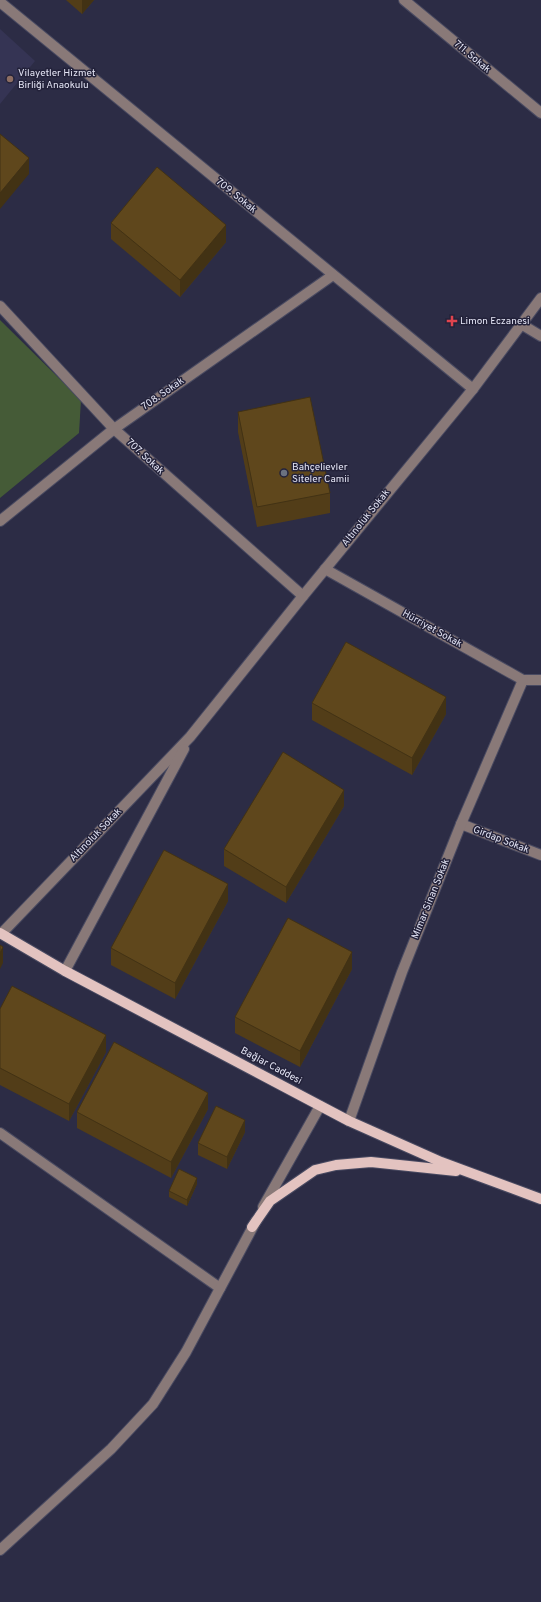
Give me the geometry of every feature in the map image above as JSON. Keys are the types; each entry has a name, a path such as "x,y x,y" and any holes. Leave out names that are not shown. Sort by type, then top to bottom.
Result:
{"main road":[{"name":"Bağlar Caddesi","path":"1,934 65,970 349,1121 441,1162 541,1198"},
{"path":"252,1227 270,1201 315,1170 336,1165 371,1162 411,1168 468,1172"}],"street":[{"name":"711. Sokak","path":"404,0 541,113"},
{"name":"709. Sokak","path":"0,2 473,389"},
{"name":"708. Sokak","path":"0,521 114,429 332,275"},
{"name":"Altınoluk Sokak","path":"1,934 190,737 302,596 473,389 541,298"},
{"name":"707. Sokak","path":"0,306 114,429 302,596"},
{"path":"521,324 541,336"},
{"name":"Hürriyet Sokak","path":"325,569 523,680 541,680"},
{"name":"Mimar Sinan Sokak","path":"349,1121 402,972 461,824 523,680"},
{"name":"Altınoluk Sokak","path":"65,970 190,737"},
{"name":"Girdap Sokak","path":"461,824 541,856"},
{"path":"0,1550 111,1449 152,1404 186,1352 252,1227 320,1106"},
{"path":"0,1133 220,1288"}],"shaded area":[{"name":"Vilayetler Hizmet Birliği Anaokulu","path":"0,29 35,61 0,104"}],"green space":[{"path":"0,320 81,400 79,433 0,498"}],"building":[{"path":"0,134 29,158 0,193"},
{"path":"157,167 226,225 180,280 111,223"},
{"name":"Bahçelievler Siteler Camii","path":"310,397 330,493 257,507 238,412"},
{"path":"346,642 446,697 412,758 312,703"},
{"path":"283,752 344,790 286,887 224,849"},
{"path":"164,850 228,884 175,983 111,948"},
{"path":"288,918 352,952 300,1051 235,1017"},
{"path":"0,945 3,947 0,953"},
{"path":"12,986 106,1035 69,1104 0,1068 0,1009"},
{"path":"114,1042 208,1093 171,1162 77,1112"},
{"path":"216,1106 245,1120 227,1157 198,1143"},
{"path":"179,1169 197,1178 187,1200 169,1191"}],"place":[{"name":"Vilayetler Hizmet Birliği Anaokulu","path":"10,79"},
{"name":"Limon Eczanesi","path":"452,321"},
{"name":"Bahçelievler Siteler Camii","path":"284,473"}]}
